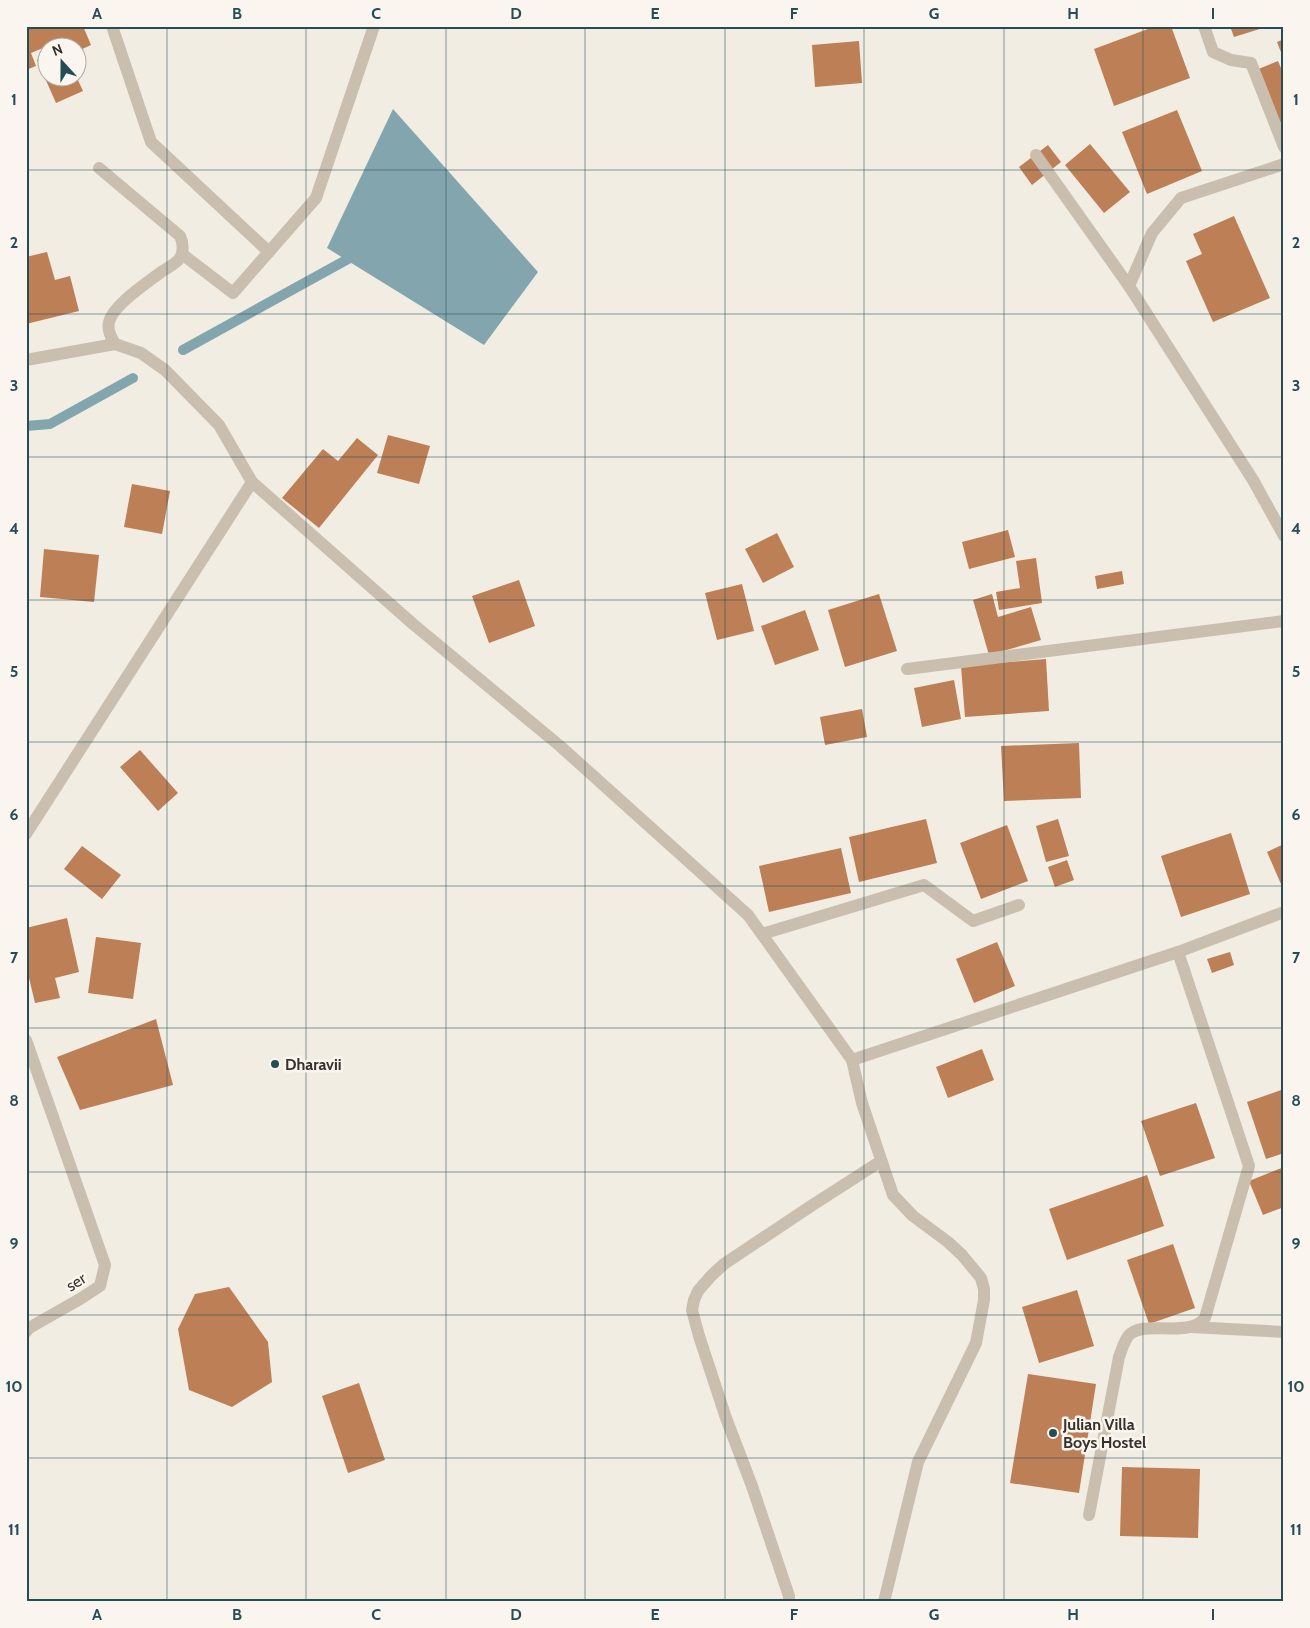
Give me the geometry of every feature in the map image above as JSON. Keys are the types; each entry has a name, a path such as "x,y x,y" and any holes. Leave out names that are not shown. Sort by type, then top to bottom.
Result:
{"street":[{"path":"112,26 151,142 269,252"},
{"path":"182,254 233,293 316,198 374,26"},
{"path":"1204,26 1213,52 1231,60 1251,63 1284,147"},
{"path":"1036,155 1129,286 1253,480 1284,536"},
{"path":"1129,286 1152,233 1181,198 1284,164"},
{"path":"99,168 180,236 182,242 182,254 177,261 147,283 116,310 109,323 109,332 115,344"},
{"path":"26,360 115,344 141,353 172,377 219,424 252,482 413,624 567,753 748,915 852,1060 862,1103 893,1195 913,1216 948,1242 973,1266 981,1278 984,1288 984,1300 976,1343 918,1462 884,1602"},
{"path":"26,834 252,482"},
{"path":"907,669 1284,622"},
{"path":"762,934 924,885 973,921 1020,905"},
{"path":"852,1060 1178,952 1284,912"},
{"path":"1178,952 1250,1166 1205,1318 1202,1323 1191,1328"},
{"name":"ser","path":"26,1040 105,1265 100,1286 26,1332"},
{"path":"789,1602 789,1596 755,1495 726,1418 699,1336 692,1310 694,1300 698,1291 724,1264 882,1161"},
{"path":"1090,1515 1119,1357 1128,1336 1139,1330 1191,1328 1284,1332"}],"water":[{"path":"393,109 538,272 484,345 327,248"}],"building":[{"path":"26,26 83,26 91,45 88,46 88,38 38,38 38,50 31,53 36,66 26,70"},
{"path":"1156,26 1171,26 1190,78 1114,106 1094,49"},
{"path":"1230,26 1266,26 1266,27 1234,37"},
{"path":"1284,39 1284,60 1277,42"},
{"path":"859,41 862,83 815,87 812,45"},
{"path":"1278,61 1284,75 1284,136 1256,70"},
{"path":"49,88 82,88 83,91 56,103"},
{"path":"1177,110 1202,171 1147,194 1122,132"},
{"path":"1090,144 1130,192 1104,213 1065,165"},
{"path":"1048,145 1061,162 1032,185 1019,167"},
{"path":"1234,216 1270,298 1213,322 1186,261 1202,254 1193,234"},
{"path":"47,252 55,280 70,276 79,311 26,324 26,257"},
{"path":"388,435 430,446 419,484 377,473"},
{"path":"357,438 378,455 319,528 282,498 323,449 338,461"},
{"path":"132,484 170,491 162,534 124,527"},
{"path":"1008,530 1015,557 969,569 962,542"},
{"path":"777,533 794,567 763,583 745,549"},
{"path":"44,549 99,555 94,602 40,597"},
{"path":"1036,558 1042,603 999,610 996,592 1020,588 1016,561"},
{"path":"1122,571 1124,584 1097,589 1095,576"},
{"path":"519,580 535,626 489,643 472,596"},
{"path":"742,584 754,631 717,640 705,593"},
{"path":"879,594 897,651 845,667 828,610"},
{"path":"992,594 998,617 1031,607 1041,640 989,655 973,600"},
{"path":"805,610 819,650 775,665 761,626"},
{"path":"1046,659 1049,711 965,717 961,666"},
{"path":"954,680 961,719 922,727 914,688"},
{"path":"862,709 867,737 825,745 820,717"},
{"path":"1079,743 1081,798 1004,801 1001,746"},
{"path":"140,750 178,793 158,811 120,767"},
{"path":"926,819 937,863 859,882 849,837"},
{"path":"1058,819 1069,856 1046,862 1036,826"},
{"path":"1007,825 1028,881 981,899 960,843"},
{"path":"1231,833 1250,894 1181,917 1161,856"},
{"path":"1284,844 1284,883 1281,884 1267,852"},
{"path":"82,846 121,875 102,899 64,869"},
{"path":"841,848 851,893 769,912 759,866"},
{"path":"1067,860 1074,880 1055,887 1048,867"},
{"path":"67,918 79,972 55,978 60,998 35,1003 26,965 26,928"},
{"path":"96,937 141,943 133,999 88,993"},
{"path":"997,942 1015,986 974,1003 956,959"},
{"path":"1230,952 1234,965 1212,973 1207,959"},
{"path":"156,1019 173,1085 80,1110 57,1057"},
{"path":"982,1049 994,1080 948,1098 936,1067"},
{"path":"1284,1089 1284,1153 1266,1159 1247,1102"},
{"path":"1196,1103 1215,1158 1160,1176 1141,1121"},
{"path":"1284,1167 1284,1207 1263,1215 1249,1181"},
{"path":"1147,1175 1164,1226 1067,1260 1049,1209"},
{"path":"1173,1244 1195,1308 1149,1324 1127,1260"},
{"path":"229,1287 268,1342 272,1382 232,1407 189,1390 178,1329 195,1294"},
{"path":"1077,1290 1094,1346 1039,1363 1022,1307"},
{"name":"Julian Villa Boys Hostel","path":"1028,1374 1096,1384 1079,1493 1010,1483"},
{"path":"359,1383 385,1460 348,1473 322,1396"},
{"path":"1122,1467 1200,1469 1198,1538 1120,1536"}],"waterway":[{"path":"183,350 357,254"},
{"path":"26,426 50,424 133,378"}],"place":[{"name":"Dharavii","path":"275,1064"},
{"name":"Julian Villa Boys Hostel","path":"1053,1433"}]}
